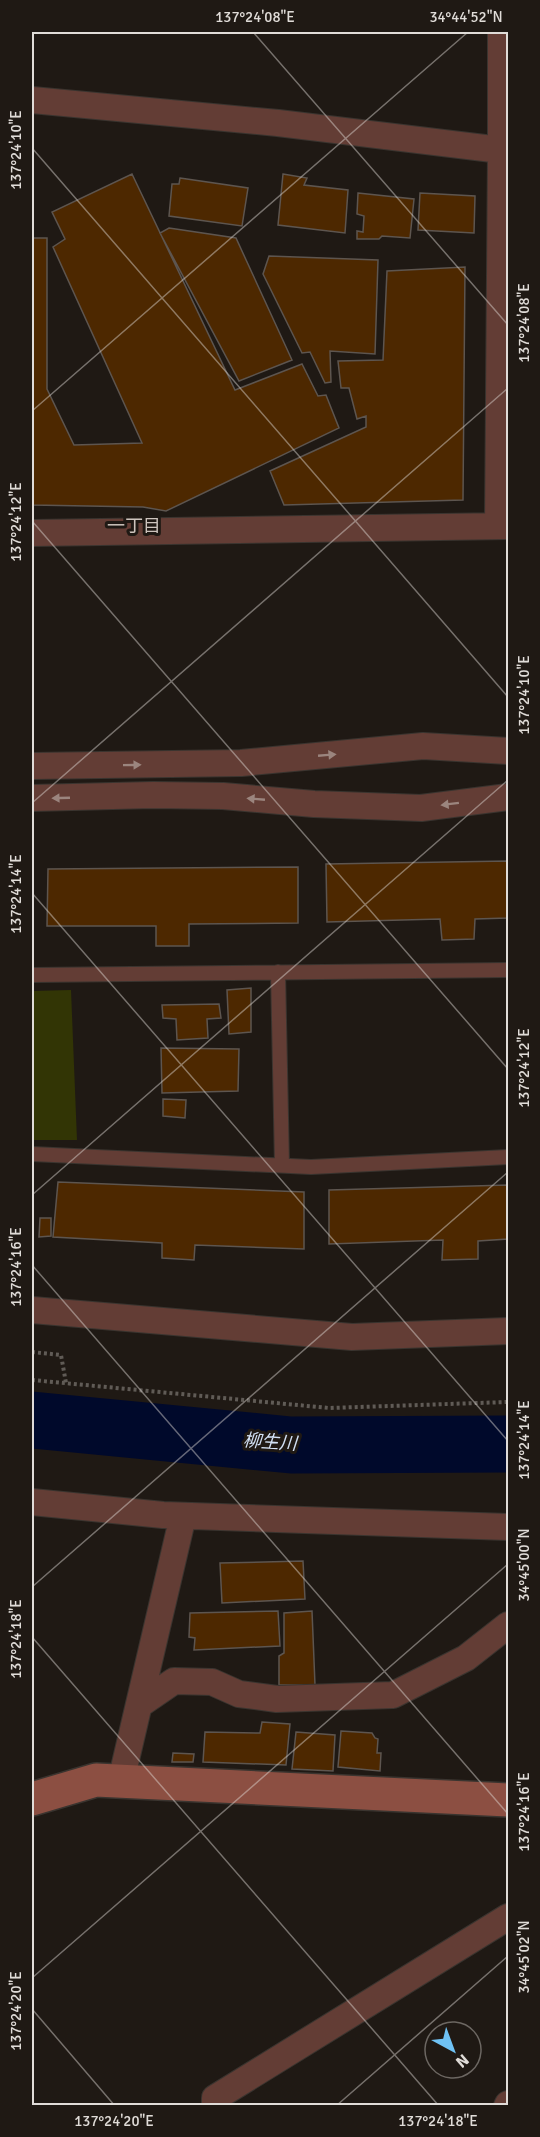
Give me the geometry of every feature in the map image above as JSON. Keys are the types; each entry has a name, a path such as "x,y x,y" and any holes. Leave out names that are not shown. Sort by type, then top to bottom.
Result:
{"street":[{"path":"32,533 503,526 501,32"},
{"path":"32,100 278,123 501,150"},
{"path":"32,766 241,763 423,746 508,751"},
{"path":"32,798 223,796 314,804 421,807 508,797"},
{"path":"32,1310 352,1337 508,1331"},
{"path":"32,1502 183,1516 508,1527"},
{"path":"121,1781 183,1516"},
{"path":"139,1705 174,1681 212,1682 240,1694 277,1699 393,1695 466,1658 508,1625"},
{"path":"32,1799 96,1780 508,1800"},
{"path":"215,2106 215,2098 508,1917"}],"lane":[{"path":"32,975 508,970"},
{"path":"278,972 282,1165"},
{"path":"32,1154 311,1167 508,1158"}],"path":[{"path":"32,1352 61,1355 66,1383"},
{"path":"32,1380 330,1408 508,1402"}],"green space":[{"path":"71,990 77,1140 32,1140 32,991"}],"building":[{"path":"132,174 235,390 302,364 318,396 326,395 339,428 166,511 143,507 32,505 32,238 47,238 47,389 74,445 142,443 53,247 65,239 52,212"},
{"path":"283,174 307,178 304,185 348,190 345,233 278,225"},
{"path":"180,178 248,188 242,226 169,216 172,184 179,184"},
{"path":"358,193 414,199 410,238 382,236 379,239 357,239 357,231 363,232 364,216 357,214"},
{"path":"420,193 475,196 474,233 418,230"},
{"path":"169,228 236,238 292,360 239,381 160,233"},
{"path":"269,256 378,260 375,354 330,351 331,382 325,383 310,352 302,353 263,274"},
{"path":"465,267 463,500 284,505 270,471 366,427 366,416 357,419 349,388 341,388 338,361 383,360 387,271"},
{"path":"508,861 508,918 475,919 474,939 442,940 440,919 327,922 326,864"},
{"path":"298,867 298,923 189,924 189,946 156,946 156,926 47,926 48,869"},
{"path":"251,988 251,1032 229,1034 227,990"},
{"path":"219,1004 221,1018 207,1019 208,1038 177,1040 176,1019 163,1018 162,1005"},
{"path":"161,1048 239,1049 238,1091 162,1093"},
{"path":"163,1099 186,1100 185,1118 163,1116"},
{"path":"58,1182 304,1192 304,1249 195,1245 194,1260 162,1258 162,1243 53,1237"},
{"path":"508,1185 508,1239 478,1241 478,1259 442,1260 443,1240 329,1244 329,1190"},
{"path":"40,1218 51,1218 51,1236 39,1237"},
{"path":"303,1561 305,1599 222,1603 220,1563"},
{"path":"278,1611 280,1646 194,1650 195,1638 189,1637 190,1613"},
{"path":"312,1611 315,1685 279,1685 279,1656 284,1653 284,1613"},
{"path":"262,1722 290,1724 286,1765 203,1762 205,1732 260,1733"},
{"path":"341,1731 372,1733 378,1739 377,1753 381,1753 380,1771 338,1767"},
{"path":"296,1732 335,1735 333,1771 292,1769"},
{"path":"173,1753 194,1754 193,1762 172,1762"}],"waterway":[{"name":"柳生川","path":"32,1420 291,1445 508,1444"}],"district":[{"name":"一丁目","path":"134,526"}]}
